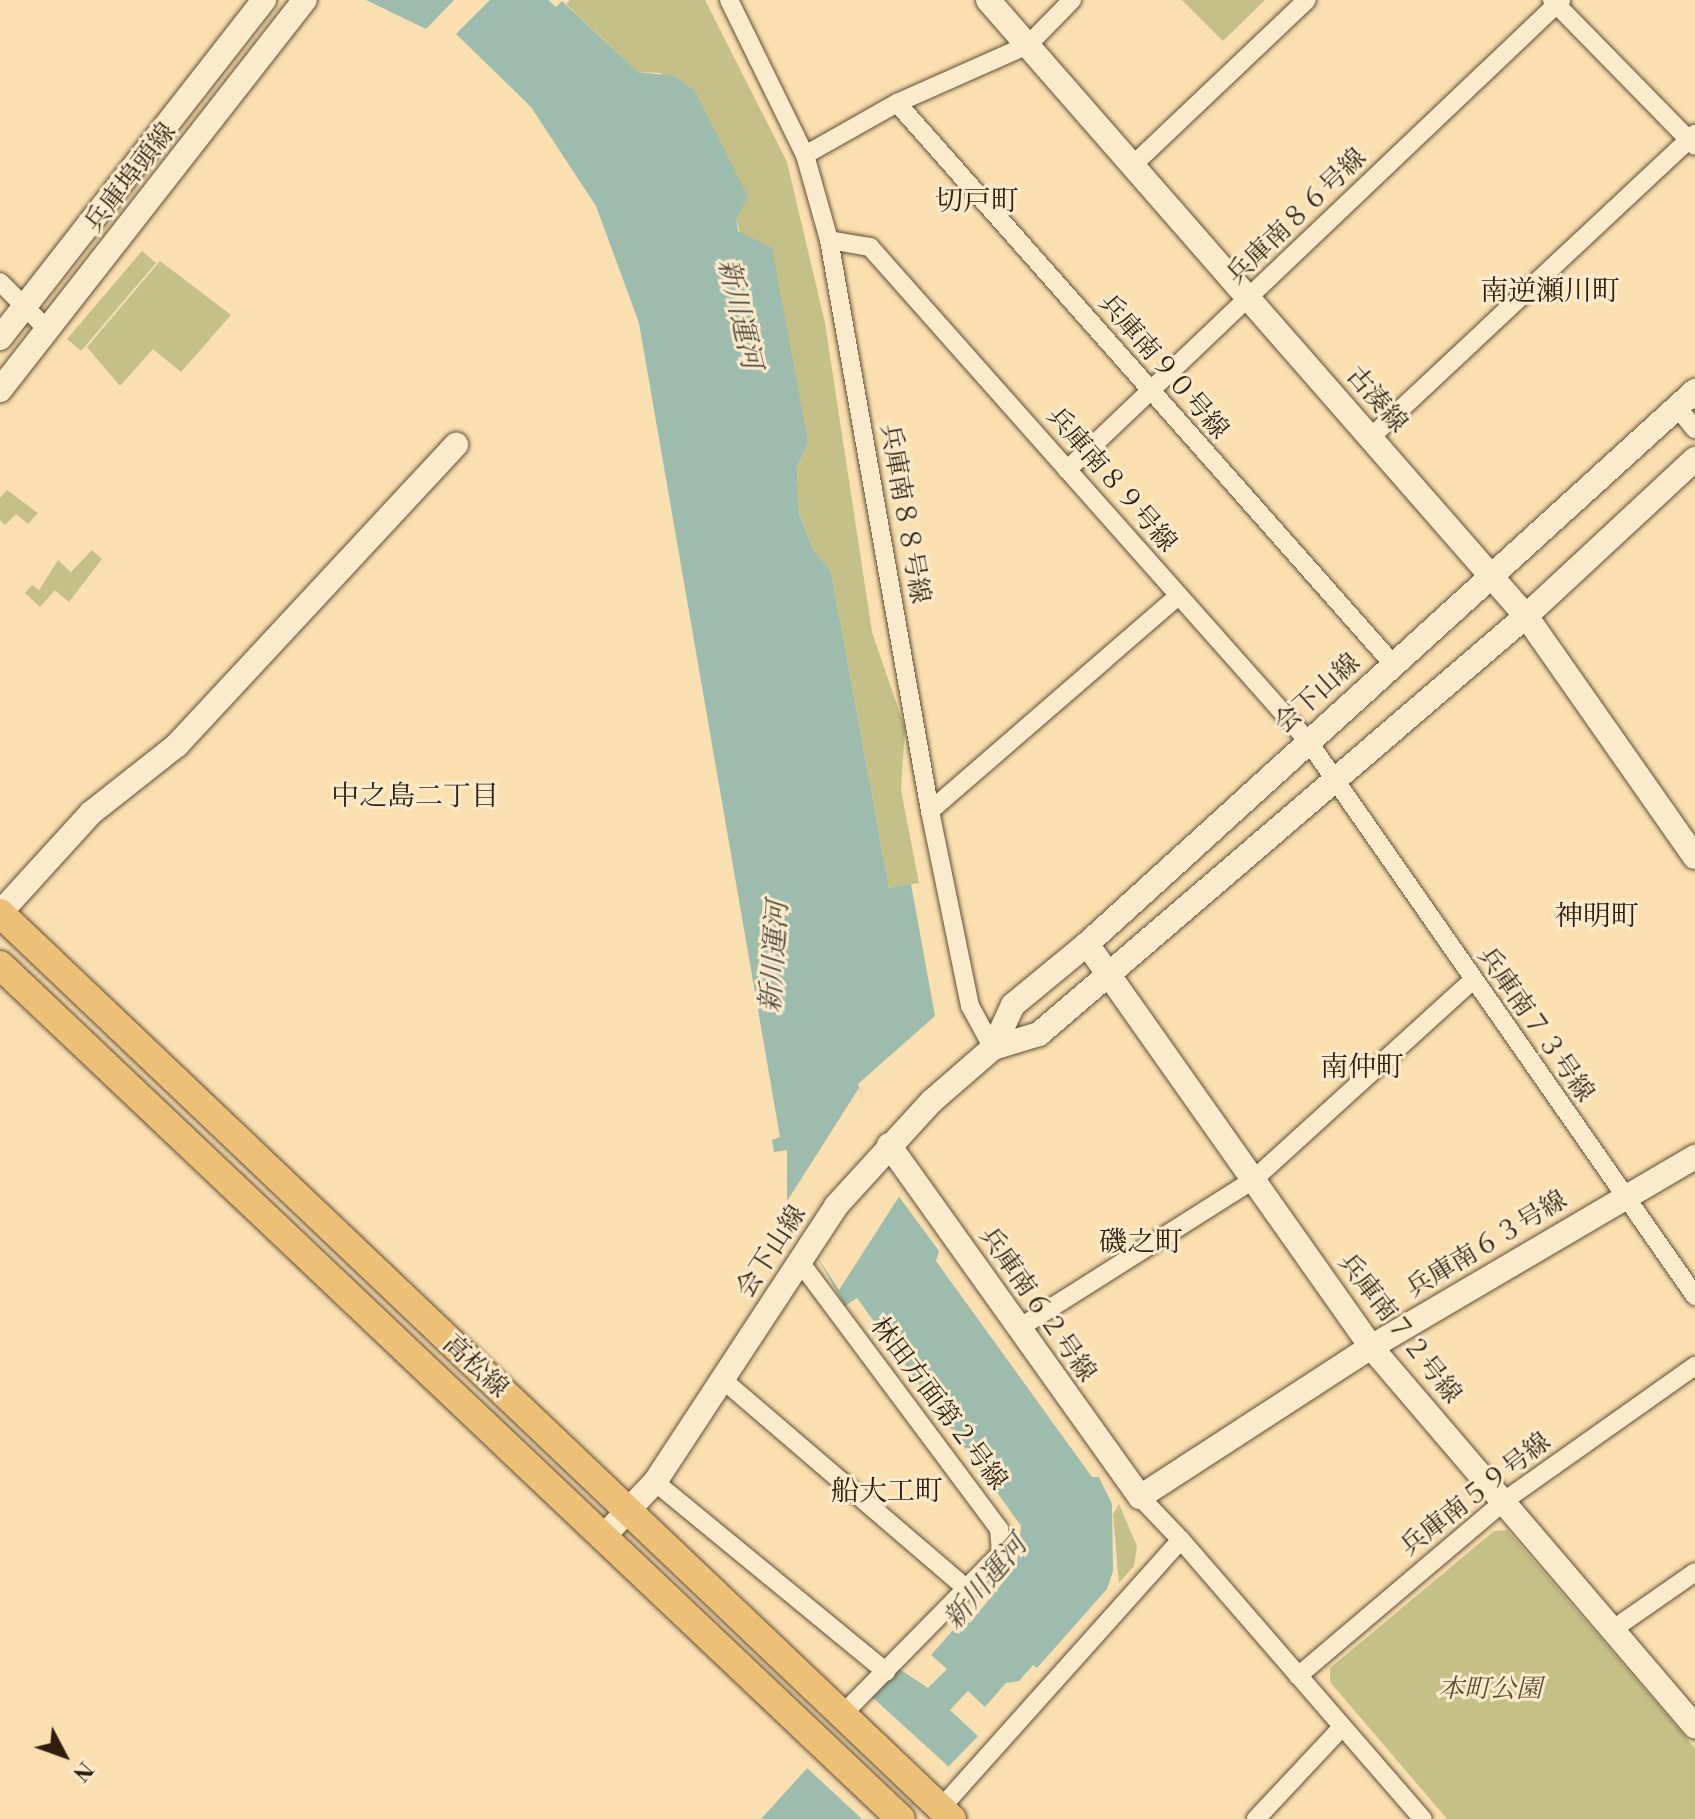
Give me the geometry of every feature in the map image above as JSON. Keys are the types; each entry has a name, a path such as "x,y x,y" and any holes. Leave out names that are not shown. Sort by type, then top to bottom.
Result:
{"main road":[{"name":"高松線","path":"0,913 939,1806"},
{"name":"高松線","path":"0,965 900,1818"}],"street":[{"name":"兵庫埠頭線","path":"0,338 264,0"},
{"name":"兵庫埠頭線","path":"0,390 305,0"},
{"name":"兵庫南８８号線","path":"729,0 805,155 829,240 930,811 970,1006 993,1048"},
{"name":"古湊線","path":"988,0 1526,616 1695,857"},
{"path":"805,155 897,103 1028,45 1072,0"},
{"path":"1134,164 1307,0"},
{"path":"1371,437 1693,140 1557,2"},
{"name":"兵庫南８６号線","path":"1067,470 1557,2"},
{"name":"兵庫南９０号線","path":"897,103 1393,664"},
{"name":"兵庫南８９号線","path":"829,240 870,247 1308,741 1336,782"},
{"path":"0,282 48,330"},
{"path":"1686,399 1695,429"},
{"name":"会下山線","path":"602,1538 655,1482 805,1255 886,1147 993,1048 1013,1005 1087,944 1686,399"},
{"path":"0,913 91,813 177,745 456,445"},
{"name":"会下山線","path":"993,1048 1039,1034 1108,971 1336,782 1526,616 1695,459"},
{"path":"930,811 1178,596"},
{"name":"兵庫南７３号線","path":"1336,782 1472,981 1695,1296"},
{"name":"兵庫南７２号線","path":"1087,944 1371,1347 1695,1727"},
{"path":"1019,1328 1253,1180 1472,981"},
{"name":"兵庫南６２号線","path":"886,1147 1181,1540 1423,1819"},
{"name":"兵庫南６３号線","path":"1146,1494 1371,1347 1695,1157"},
{"name":"林田方面第２号線","path":"805,1255 999,1529 1001,1553 846,1718"},
{"name":"兵庫南５９号線","path":"1298,1676 1504,1501 1695,1366"},
{"path":"722,1379 968,1590"},
{"path":"655,1482 886,1672"},
{"path":"939,1806 1181,1540"},
{"path":"1612,1630 1695,1572"},
{"path":"1256,1819 1342,1727"}],"green space":[{"path":"570,0 705,0 787,162 825,323 872,632 905,728 901,790 919,883 889,888 831,571 814,551 799,512 797,467 808,442 736,220 661,73 638,72 566,4"},
{"path":"1182,0 1265,0 1223,41"},
{"path":"142,251 156,263 81,351 67,339"},
{"path":"160,261 231,315 181,372 153,349 120,386 87,347"},
{"path":"7,490 38,513 28,524 16,514 5,525 0,520 0,498"},
{"path":"92,550 102,559 69,602 55,590 40,607 25,593 32,585 39,590 58,560 71,572"},
{"path":"1119,1504 1137,1546 1134,1566 1119,1583 1113,1514"},
{"name":"本町公園","path":"1507,1530 1695,1748 1695,1819 1447,1819 1330,1682 1330,1668 1494,1531"}],"water":[{"path":"366,0 454,0 426,29"},
{"name":"新川運河","path":"490,0 548,0 556,7 562,1 638,72 674,76 694,90 748,196 736,220 738,231 772,248 808,442 797,467 799,513 814,551 831,571 889,888 911,884 935,1016 858,1084 900,1198 939,1251 936,1261 1092,1477 1099,1477 1112,1504 1113,1571 1107,1589 1037,1668 1033,1665 1019,1681 1006,1683 985,1707 968,1691 950,1710 978,1736 898,1819 761,1819 898,1668 928,1688 947,1669 931,1655 961,1621 970,1623 1017,1565 1021,1526 857,1298 845,1306 787,1204 787,1150 774,1152 772,1140 780,1137 639,323 596,206 531,107 456,34"}],"pier":[{"path":"859,1088 902,1192 839,1290 784,1206"},
{"path":"871,1696 949,1767 897,1819 862,1819 807,1768"}],"district":[{"name":"切戸町","path":"977,202"},
{"name":"南逆瀬川町","path":"1550,292"},
{"name":"中之島二丁目","path":"415,797"},
{"name":"神明町","path":"1597,917"},
{"name":"南仲町","path":"1362,1068"},
{"name":"磯之町","path":"1141,1243"},
{"name":"船大工町","path":"887,1492"}]}
